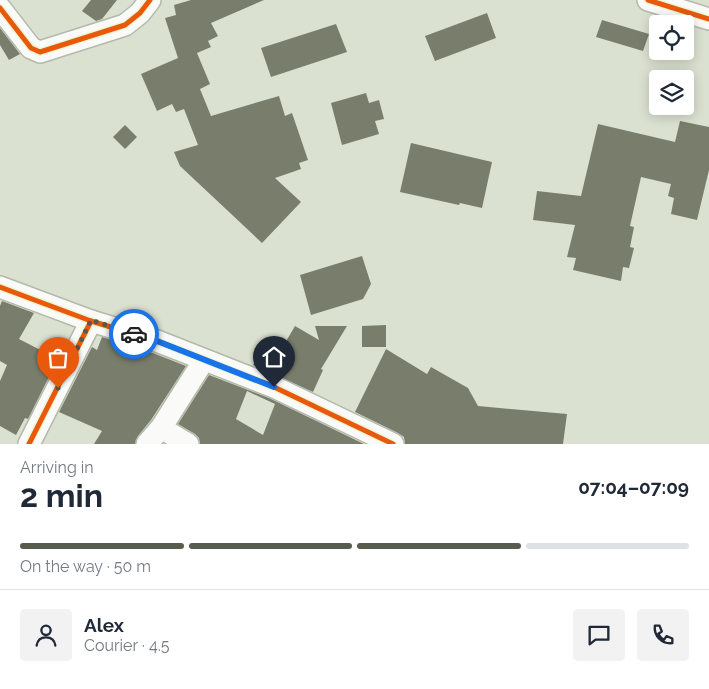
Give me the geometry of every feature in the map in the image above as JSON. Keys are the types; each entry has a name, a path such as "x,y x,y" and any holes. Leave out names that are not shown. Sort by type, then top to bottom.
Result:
{"street":[{"path":"0,8 31,48 40,52 125,25 140,13 150,0"},
{"path":"648,0 709,18"},
{"path":"0,287 91,320 157,341 274,387 393,444"},
{"path":"34,442 91,320"},
{"path":"147,444 161,428 204,360"},
{"path":"161,428 188,444"}],"building":[{"path":"91,0 117,0 102,19 96,21 82,11"},
{"path":"191,0 264,0 211,23 218,36 208,41 211,47 197,53 210,84 200,89 211,116 279,96 285,116 292,113 308,160 299,163 301,169 275,178 301,202 262,243 180,166 174,152 198,145 184,109 176,112 172,104 157,111 141,74 178,58 165,18 176,15 174,5"},
{"path":"487,13 496,38 435,61 425,36"},
{"path":"602,20 649,34 643,51 596,37"},
{"path":"336,24 347,52 271,77 261,48"},
{"path":"0,28 20,54 9,60 0,45"},
{"path":"366,93 369,103 379,100 384,119 375,121 379,134 342,145 331,103"},
{"path":"680,121 709,127 709,170 697,220 671,214 674,198 668,196 671,184 641,177 630,226 634,227 630,247 634,248 629,268 623,267 621,281 573,270 576,258 567,257 575,225 533,220 537,191 581,196 598,124 675,142"},
{"path":"125,125 137,137 125,149 113,137"},
{"path":"411,143 492,162 482,208 400,192"},
{"path":"362,256 371,284 363,299 311,315 300,275"},
{"path":"2,301 34,313 19,339 58,359 28,419 25,418 16,435 0,426 0,381 7,365 0,361 0,306"},
{"path":"386,325 386,347 362,347 362,326"},
{"path":"295,326 319,340 315,326 347,326 321,369 323,370 313,392 253,365 265,342 281,350"},
{"path":"102,337 153,353 186,366 151,420 138,436 135,444 94,444 102,431 59,412 92,347 97,350"},
{"path":"386,349 427,374 431,367 468,388 478,406 567,414 563,444 405,444 404,437 398,433 355,412"},
{"path":"209,375 269,398 364,444 200,444 199,438 195,434 178,424","holes":["247,391 275,404 263,435 236,419"]}],"cycle path":[{"path":"0,8 31,48 40,52 125,25 140,13 150,0"},
{"path":"648,0 709,19"},
{"path":"0,287 91,321 157,341 274,387 393,444"},
{"path":"29,444 91,321"}],"way so far":[{"path":"58,388 91,320 134,334"}],"route":[{"path":"134,334 157,341 274,387"}]}
